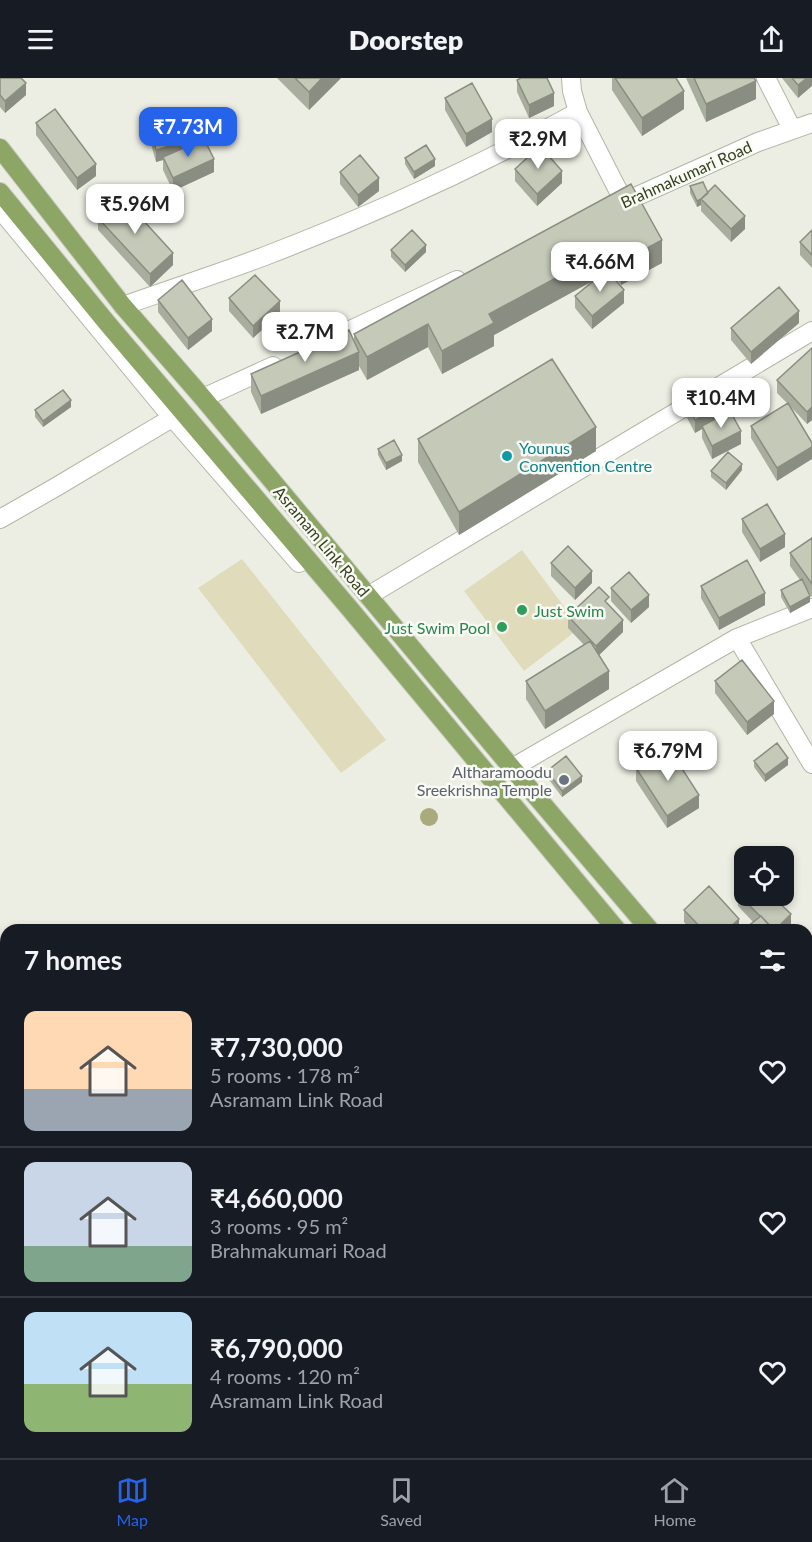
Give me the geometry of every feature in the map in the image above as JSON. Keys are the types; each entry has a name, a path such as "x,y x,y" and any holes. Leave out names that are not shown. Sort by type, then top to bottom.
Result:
{"main road":[{"name":"Asramam Link Road","path":"0,148 123,306 645,924"},
{"name":"Asramam Link Road","path":"0,192 106,323 350,609 612,924"},
{"path":"182,412 203,399"}],"street":[{"path":"571,78 578,112 624,202"},
{"path":"766,78 792,129"},
{"path":"123,306 265,256 421,192 578,112"},
{"name":"Brahmakumari Road","path":"602,212 758,142 812,123"},
{"path":"0,209 165,409 426,709 605,924"},
{"path":"311,348 473,273"},
{"path":"368,596 812,331"},
{"path":"203,399 290,358"},
{"path":"0,519 182,412"},
{"path":"512,768 737,638 812,608"},
{"path":"737,638 812,764"}],"shaded area":[{"name":"Just Swim","path":"522,550 580,628 524,671 464,591"},
{"path":"242,559 386,740 341,773 198,588"}],"building":[{"path":"0,78 21,78 26,83 5,101 0,95"},
{"path":"295,78 322,78 309,92"},
{"path":"547,78 554,93 529,105 517,80"},
{"path":"615,78 676,78 684,91 642,118"},
{"path":"694,78 754,78 756,81 706,104"},
{"path":"792,78 807,78 798,85"},
{"path":"472,83 492,119 466,134 445,98"},
{"path":"55,109 96,164 77,178 36,123"},
{"path":"189,113 197,138 156,150 149,124"},
{"path":"204,139 214,159 173,178 163,157"},
{"path":"426,145 435,159 414,172 405,158"},
{"path":"540,146 562,171 537,194 515,169"},
{"path":"360,155 379,178 358,195 340,172"},
{"path":"703,182 708,193 697,201 690,186"},
{"path":"631,184 662,240 621,262 613,247 489,314 494,323 442,351 428,324 367,357 354,334"},
{"path":"715,185 745,216 731,229 701,199"},
{"path":"121,196 173,253 150,274 98,218"},
{"path":"412,230 426,245 405,265 391,250"},
{"path":"812,230 812,255 800,242"},
{"path":"607,270 624,290 592,316 575,296"},
{"path":"255,275 280,301 253,326 229,298"},
{"path":"182,280 212,319 188,338 158,300"},
{"path":"779,287 799,311 751,352 731,328"},
{"path":"349,330 359,352 261,396 251,374"},
{"path":"812,348 812,407 807,412 777,380"},
{"name":"Younus Convention Centre","path":"552,359 596,427 459,512 418,439"},
{"path":"720,386 729,403 695,420 686,403"},
{"path":"63,390 71,400 43,421 35,410"},
{"path":"788,403 812,443 812,447 777,468 751,426"},
{"path":"730,411 741,431 712,446 702,426"},
{"path":"394,440 402,455 386,463 378,449"},
{"path":"728,452 742,464 726,483 711,471"},
{"path":"767,504 785,534 760,549 742,519"},
{"path":"812,538 812,584 790,553"},
{"path":"568,546 592,571 575,588 551,563"},
{"path":"747,560 765,593 719,618 701,586"},
{"path":"629,572 649,595 631,610 611,588"},
{"path":"802,579 810,596 790,607 781,590"},
{"path":"599,587 609,597 605,601 623,620 596,646 568,616"},
{"path":"590,641 609,671 545,711 526,681"},
{"path":"742,660 774,701 747,722 715,681"},
{"path":"777,743 788,758 765,775 754,761"},
{"path":"668,747 699,795 667,816 636,768"},
{"name":"Altharamoodu Sreekrishna Temple","path":"566,756 582,776 562,791 547,771"},
{"path":"709,886 739,919 734,924 697,924 684,910"},
{"path":"750,906 783,906 791,914 781,924 768,924"},
{"path":"761,916 768,924 751,924"}],"place":[{"name":"Younus Convention Centre","path":"507,456"},
{"name":"Just Swim","path":"522,610"},
{"name":"Just Swim Pool","path":"502,627"},
{"name":"Altharamoodu Sreekrishna Temple","path":"564,780"}]}
